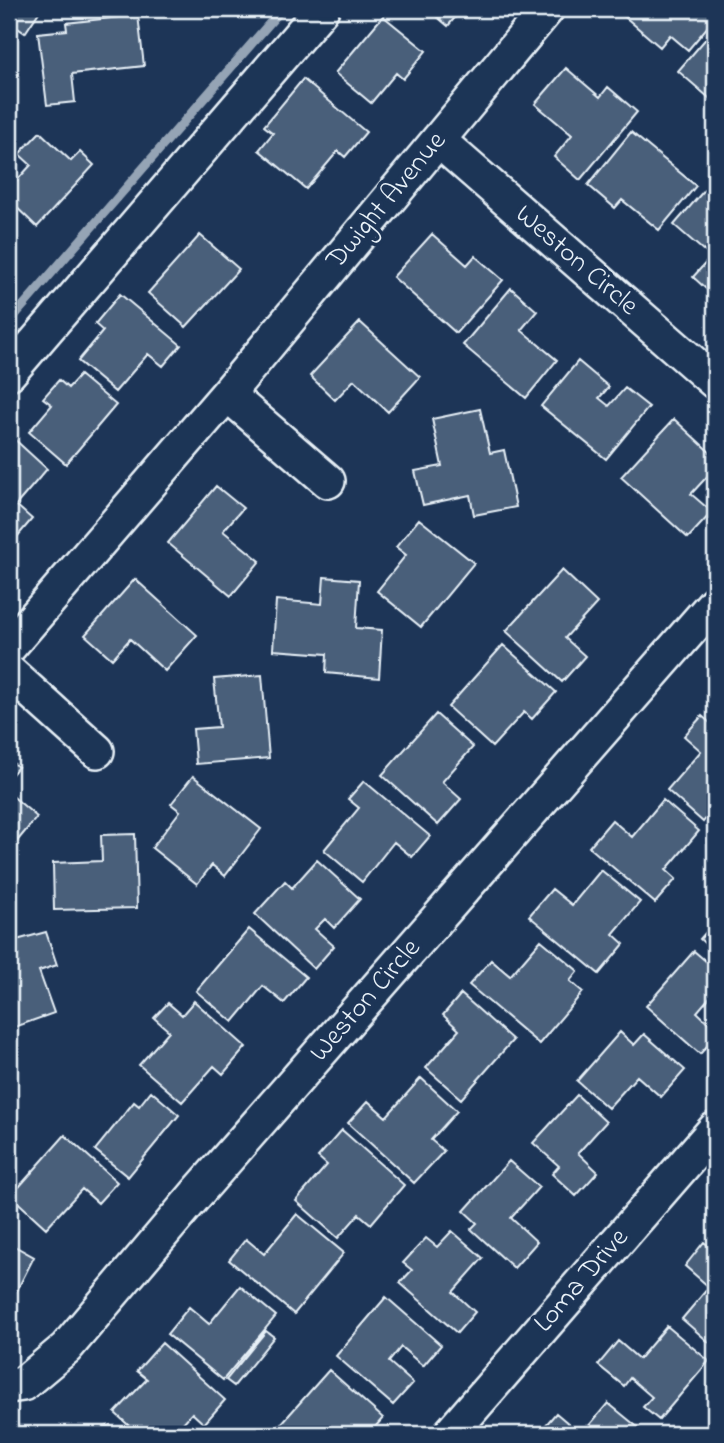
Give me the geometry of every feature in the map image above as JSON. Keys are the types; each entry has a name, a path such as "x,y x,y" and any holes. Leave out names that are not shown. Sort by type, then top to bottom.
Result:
{"street":[{"path":"9,373 322,9"},
{"name":"Dwight Avenue","path":"9,647 228,394 547,9"},
{"name":"Weston Circle","path":"438,140 715,382"},
{"path":"228,394 328,481"},
{"name":"Weston Circle","path":"9,1386 23,1384 66,1348 208,1181 715,602"},
{"path":"9,672 97,751"},
{"name":"Loma Drive","path":"450,1434 715,1129"}],"building":[{"path":"9,9 41,9 25,33 9,22"},
{"path":"428,9 462,9 448,26"},
{"path":"708,9 715,18 688,50 670,35 660,47 617,10"},
{"path":"138,15 144,66 72,74 75,102 47,105 38,33 67,30 66,23"},
{"path":"383,16 426,51 403,79 396,73 371,103 335,73"},
{"path":"715,28 715,103 678,71"},
{"path":"566,68 600,97 608,87 637,112 580,180 554,157 572,135 535,104"},
{"path":"303,79 366,132 345,157 338,151 306,189 259,150 273,133 264,126"},
{"path":"40,132 71,161 80,152 94,165 37,227 9,200 9,189 31,165 19,154"},
{"path":"631,132 696,186 659,230 622,200 615,208 588,185"},
{"path":"707,187 715,194 715,297 693,277 711,257 674,225"},
{"path":"432,234 467,265 475,256 503,280 456,333 393,277"},
{"path":"200,235 239,269 186,327 148,293"},
{"path":"511,288 537,311 521,330 557,360 526,398 463,345"},
{"path":"120,294 181,345 163,366 148,354 115,392 78,361 103,331 95,324"},
{"path":"360,322 420,377 388,412 354,380 335,400 310,376"},
{"path":"578,361 609,387 599,398 609,406 625,388 649,407 606,459 541,406"},
{"path":"80,375 116,405 66,464 29,432 52,405 43,398 59,380 68,388"},
{"path":"480,409 490,453 504,450 516,507 474,515 470,495 423,505 415,471 442,466 432,419"},
{"path":"674,419 715,457 715,468 691,494 712,512 688,538 621,477"},
{"path":"12,437 47,469 16,505 32,519 11,544 9,440"},
{"path":"216,486 243,508 223,531 260,561 231,596 168,543"},
{"path":"419,519 474,563 421,627 377,591 406,555 396,547"},
{"path":"562,570 597,603 565,638 585,656 562,682 506,631"},
{"path":"324,577 359,580 356,628 382,630 379,678 326,673 327,654 273,650 276,600 322,604"},
{"path":"135,579 197,635 165,671 130,639 112,659 85,635"},
{"path":"503,645 556,692 532,719 524,712 492,747 448,707"},
{"path":"262,675 269,758 196,764 193,729 219,727 214,679"},
{"path":"436,714 473,747 442,782 461,799 438,825 382,775"},
{"path":"702,716 715,727 715,807 703,822 667,790 701,751 684,736"},
{"path":"9,760 18,767 9,778"},
{"path":"193,776 261,829 225,876 212,865 197,884 152,848 180,811 171,804"},
{"path":"364,781 430,836 412,857 394,842 362,882 324,850 359,808 348,799"},
{"path":"9,793 37,817 9,851"},
{"path":"663,800 699,831 666,870 676,879 655,903 589,847 612,820 632,837"},
{"path":"135,834 137,908 54,910 53,863 102,861 101,835"},
{"path":"317,860 360,899 334,928 325,919 315,929 334,946 314,969 255,914 285,881 292,888"},
{"path":"601,870 640,902 613,934 624,944 599,974 529,916 552,889 572,905"},
{"path":"715,922 715,953 700,939"},
{"path":"249,929 306,977 284,1003 263,986 233,1022 196,991"},
{"path":"46,932 57,965 39,971 54,1013 9,1029 9,942"},
{"path":"541,940 578,971 570,981 583,992 539,1044 469,985 491,960 510,976"},
{"path":"694,951 715,969 715,991 697,1012 715,1029 715,1037 700,1054 646,1006"},
{"path":"461,994 513,1040 461,1099 426,1068 459,1030 443,1015"},
{"path":"194,1001 246,1047 223,1074 214,1066 182,1102 139,1065 169,1031 154,1018 168,1003 182,1015"},
{"path":"620,1032 634,1045 644,1034 685,1070 661,1097 637,1076 608,1108 577,1081"},
{"path":"421,1078 457,1111 431,1140 444,1151 414,1183 348,1123 368,1101 386,1117"},
{"path":"151,1091 179,1115 128,1177 95,1150 134,1102 139,1106"},
{"path":"577,1095 606,1122 578,1153 598,1172 576,1196 552,1174 559,1166 533,1143"},
{"path":"342,1130 404,1185 371,1224 359,1214 338,1238 296,1201 327,1165 318,1157"},
{"path":"65,1135 117,1182 98,1203 82,1189 46,1228 11,1196"},
{"path":"509,1161 539,1187 511,1218 537,1242 514,1268 471,1229 477,1223 464,1211"},
{"path":"297,1214 344,1253 294,1314 229,1260 246,1239 264,1254"},
{"path":"452,1231 483,1258 453,1292 475,1312 457,1333 400,1283 412,1270 403,1263 426,1238 437,1247"},
{"path":"704,1242 715,1251 715,1339 711,1344 682,1319 709,1287 685,1266"},
{"path":"9,1243 34,1257 9,1306"},
{"path":"240,1286 276,1316 223,1380 167,1334 189,1307 209,1324"},
{"path":"386,1297 441,1345 423,1366 401,1347 389,1362 413,1383 393,1405 336,1356"},
{"path":"667,1326 709,1361 659,1420 643,1407 652,1397 630,1378 624,1386 598,1365 618,1341 639,1359"},
{"path":"266,1331 274,1337 234,1386 226,1380"},
{"path":"162,1343 225,1400 204,1424 192,1413 173,1434 138,1434 115,1413 147,1379 137,1371"},
{"path":"329,1370 383,1418 369,1434 293,1434 281,1424"},
{"path":"608,1403 640,1429 635,1434 582,1434"},
{"path":"556,1413 581,1434 538,1434"},
{"path":"110,1425 115,1434 91,1434"}],"waterway":[{"path":"9,322 282,9"}]}
